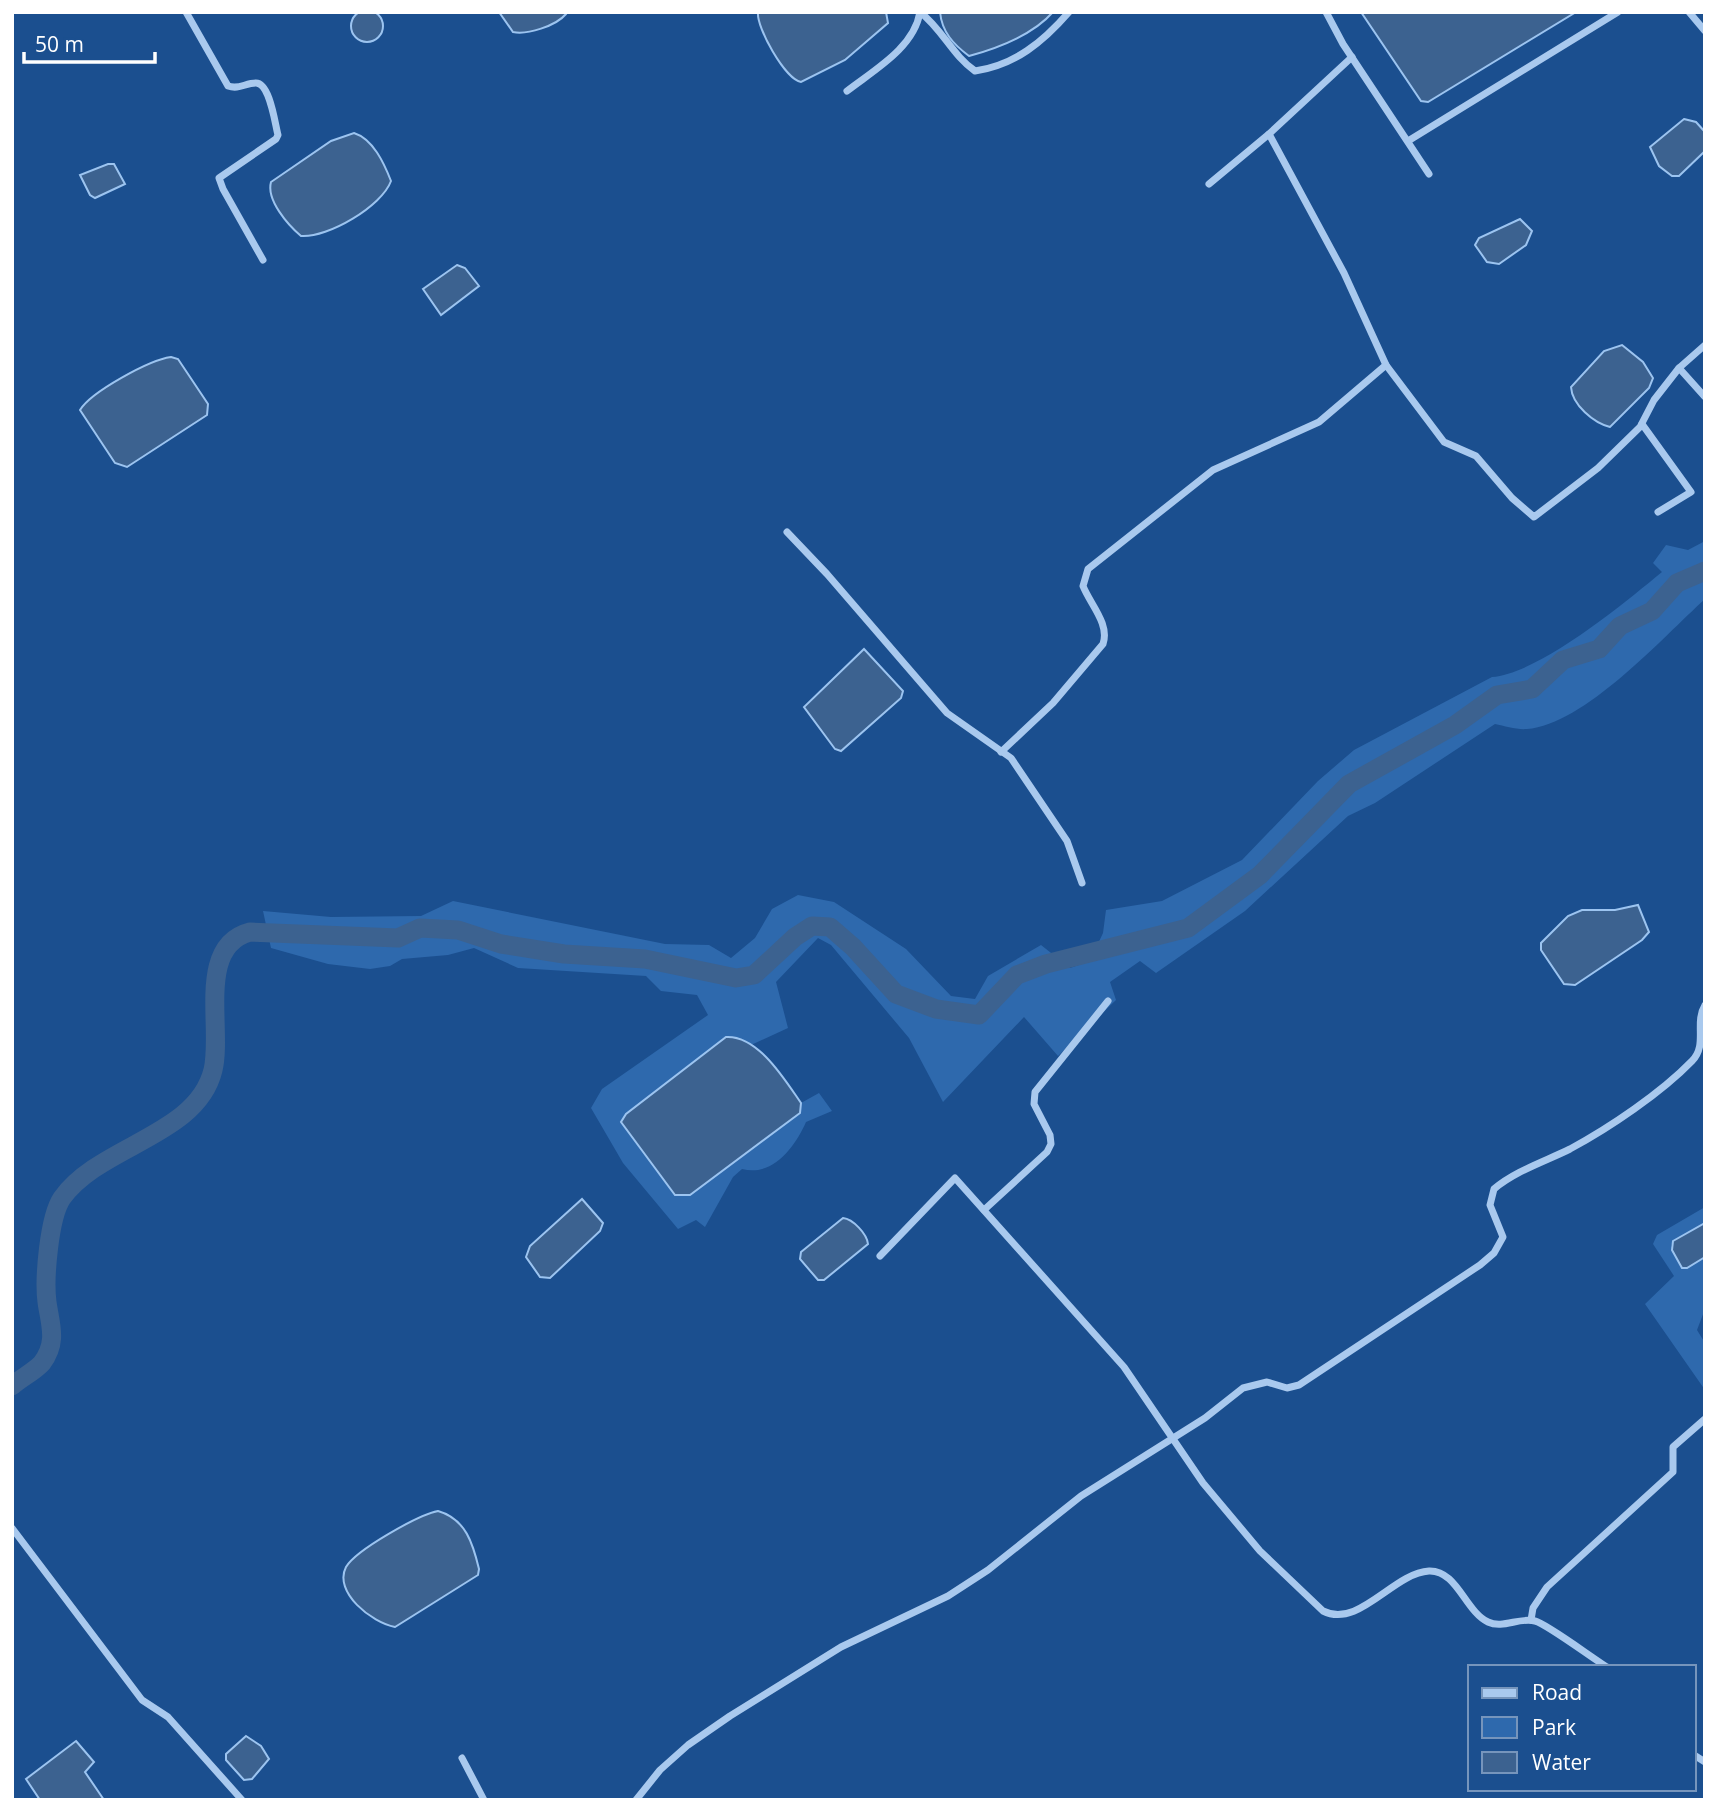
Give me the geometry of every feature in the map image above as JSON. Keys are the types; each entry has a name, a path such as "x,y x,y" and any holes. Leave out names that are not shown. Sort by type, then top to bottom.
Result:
{"street":[{"path":"186,12 228,86 234,89 257,82 262,84 270,98 278,135 276,139 219,178 263,260"},
{"path":"920,12 941,32 963,62 975,71 999,67 1021,57 1069,12"},
{"path":"848,92 905,44 918,24 920,12"},
{"path":"1326,12 1352,57 1429,174"},
{"path":"1408,141 1618,12"},
{"path":"1689,12 1705,31"},
{"path":"1209,184 1269,134 1352,57"},
{"path":"1269,134 1345,272 1386,365 1444,442 1476,456 1512,498 1534,517 1598,468 1642,424 1654,400 1679,368 1705,345"},
{"path":"1001,752 1053,703 1103,644 1106,636 1104,626 1083,586 1088,569 1213,470 1318,422 1386,365"},
{"path":"1679,368 1705,397"},
{"path":"1642,424 1691,492 1658,512"},
{"path":"788,532 881,634 947,713 1011,758 1067,841 1082,883"},
{"path":"984,1210 1047,1153 1051,1144 1050,1135 1034,1104 1035,1092 1108,1001"},
{"path":"636,1800 660,1770 688,1745 730,1716 841,1647 948,1596 988,1570 1081,1496 1254,1384 1267,1382 1287,1388 1299,1385 1480,1265 1494,1254 1503,1237 1490,1205 1494,1189 1637,1106 1693,1060 1701,1042 1699,1021 1705,1005"},
{"path":"880,1256 955,1178 1108,1348 1203,1483 1260,1551 1304,1595 1332,1615 1345,1615 1426,1571 1435,1572 1448,1578 1488,1622 1497,1625 1531,1620 1546,1625 1604,1665"},
{"path":"1531,1620 1533,1608 1547,1587 1673,1472 1673,1447 1705,1419"},
{"path":"12,1528 142,1700 168,1717 242,1800"},
{"path":"462,1758 484,1800"}],"green space":[{"path":"1705,541 1705,599 1621,677 1573,712 1549,724 1523,729 1495,724 1375,803 1348,816 1245,911 1156,973 1140,961 1110,982 1116,1000 1058,1056 1024,1017 943,1102 909,1038 831,945 818,938 776,982 788,1028 751,1045 734,1037 726,1037 626,1114 622,1122 690,1195 800,1113 801,1103 819,1093 832,1111 806,1122 789,1150 773,1164 764,1169 742,1169 733,1177 705,1227 696,1220 678,1229 623,1163 591,1108 602,1089 708,1015 697,995 661,991 646,976 518,968 474,948 448,955 402,959 390,966 370,969 328,964 271,948 263,911 331,917 421,916 453,901 665,944 709,945 731,958 755,938 772,909 798,895 834,902 906,949 951,996 975,999 988,976 1041,945 1070,968 1090,961 1103,933 1106,910 1162,901 1242,860 1318,781 1354,750 1492,677 1511,673 1557,650 1604,618 1662,572 1653,563 1666,545 1688,550"},
{"path":"1705,1207 1705,1223 1673,1241 1671,1246 1687,1268 1705,1257 1705,1309 1697,1330 1705,1343 1705,1390 1645,1304 1674,1276 1653,1244 1657,1235"}],"water":[{"path":"367,10 378,15 383,26 378,37 367,42 356,37 351,26 356,15"},
{"path":"499,12 566,14 549,26 519,33 513,32"},
{"path":"758,12 886,12 888,23 845,60 801,82 787,72 773,52 762,29"},
{"path":"940,12 1053,12 1025,34 1003,45 969,56 949,37"},
{"path":"1361,12 1576,12 1428,102 1421,101"},
{"path":"1684,119 1696,122 1705,132 1705,151 1679,176 1672,176 1659,166 1650,147"},
{"path":"354,133 367,140 381,159 391,181 386,191 353,219 325,232 301,236 284,219 275,204 270,189 271,182 331,141"},
{"path":"114,164 125,184 95,198 90,195 80,175"},
{"path":"1520,219 1532,231 1526,245 1499,264 1487,262 1475,245 1479,238"},
{"path":"457,265 465,268 479,286 441,315 423,289"},
{"path":"1622,345 1643,362 1653,378 1649,388 1610,427 1597,422 1580,407 1571,387 1604,351"},
{"path":"171,357 178,359 208,404 207,415 127,467 115,463 80,410 121,378"},
{"path":"864,649 903,691 901,698 841,751 835,749 804,707"},
{"path":"1638,905 1649,932 1642,940 1575,985 1564,984 1541,950 1541,943 1568,916 1582,910 1615,910"},
{"path":"726,1037 749,1043 770,1061 801,1103 800,1113 690,1195 675,1195 621,1122 626,1114"},
{"path":"582,1199 603,1223 600,1231 550,1278 540,1277 526,1257 530,1246"},
{"path":"843,1218 859,1228 868,1244 824,1280 818,1280 800,1259 801,1252"},
{"path":"1705,1223 1705,1257 1687,1268 1682,1268 1672,1250 1673,1241"},
{"path":"438,1511 455,1520 467,1534 477,1560 478,1575 395,1627 366,1613 350,1596 345,1586 343,1577 346,1567 388,1534"},
{"path":"246,1736 261,1746 269,1759 252,1779 244,1780 226,1760 226,1754"},
{"path":"76,1741 94,1762 85,1772 104,1800 40,1800 26,1779"}],"waterway":[{"path":"12,1386 39,1366 50,1348 52,1333 46,1292 47,1264 54,1219 62,1198 79,1180 99,1165 168,1126 188,1110 203,1092 213,1070 215,1053 217,971 223,954 233,940 250,932 398,938 420,928 458,930 501,944 564,954 645,959 736,978 754,975 795,937 812,926 830,927 853,947 896,994 936,1009 979,1015 1017,975 1046,964 1188,928 1260,875 1349,784 1455,725 1497,695 1532,689 1563,660 1599,649 1620,626 1652,611 1677,583 1705,571"}]}
